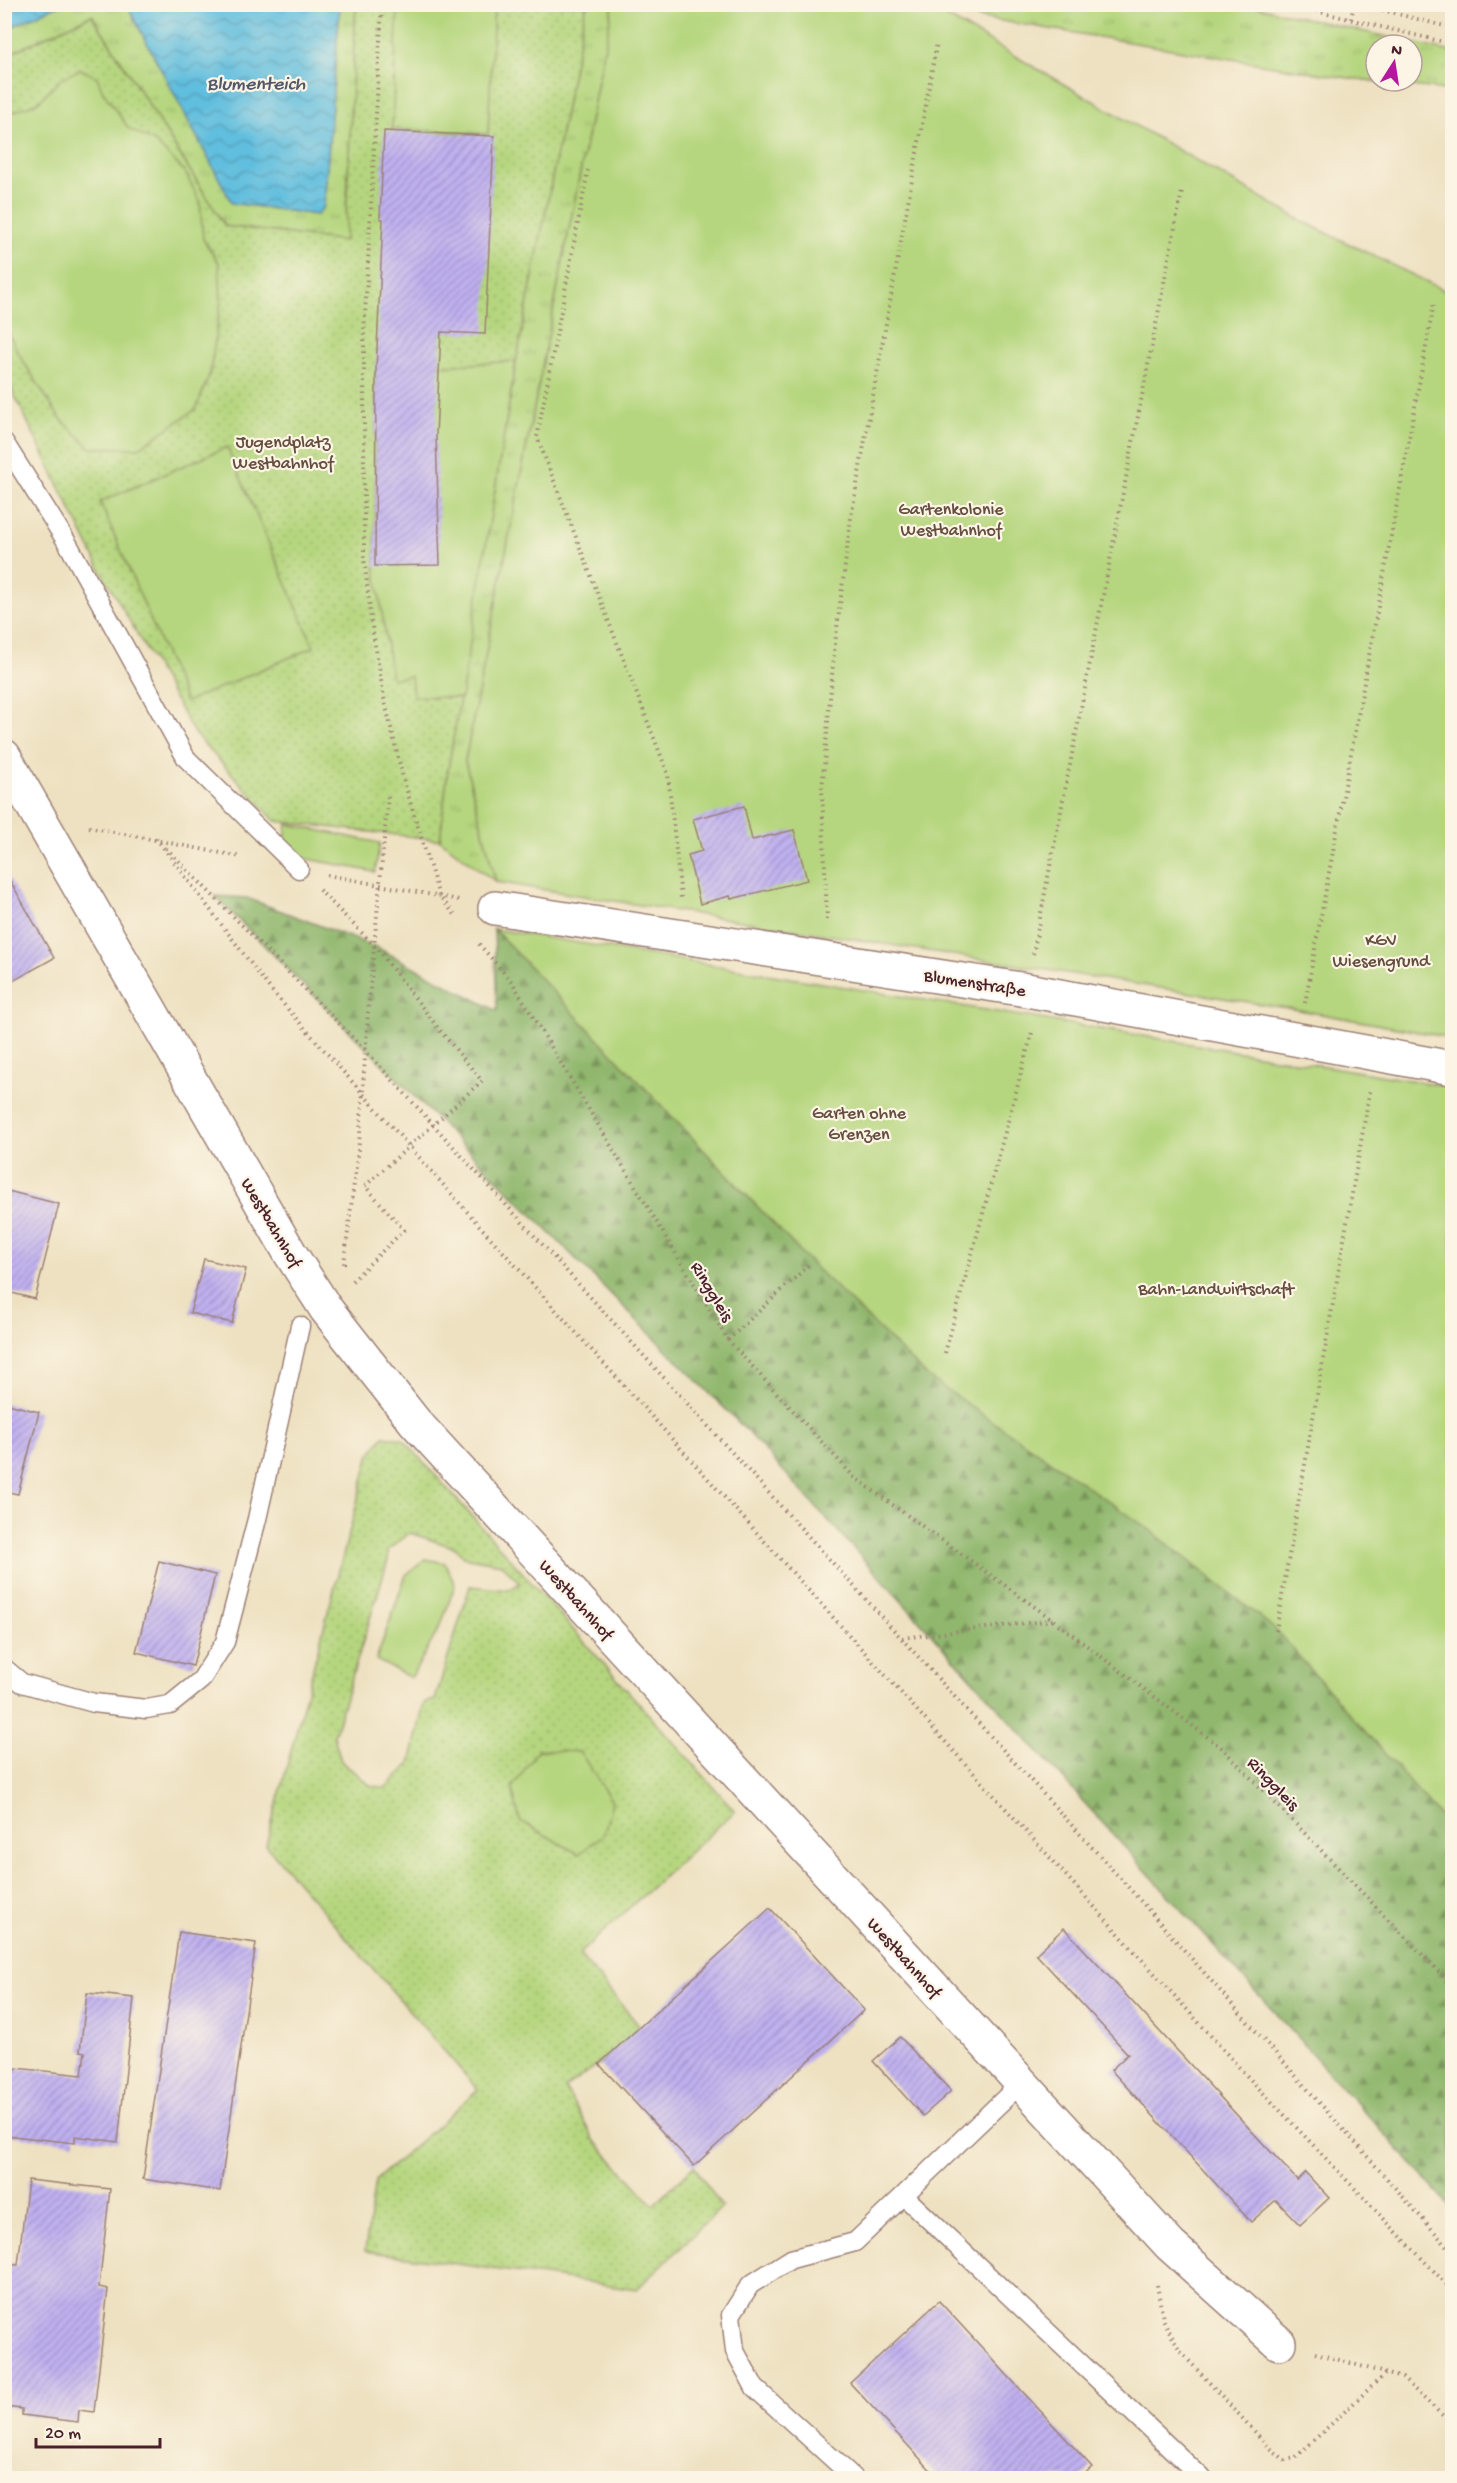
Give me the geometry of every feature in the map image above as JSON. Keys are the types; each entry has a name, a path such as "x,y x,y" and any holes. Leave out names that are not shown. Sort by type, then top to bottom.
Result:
{"street":[{"name":"Westbahnhof","path":"4,756 322,1309 415,1422 1170,2245 1279,2343"},
{"name":"Blumenstraße","path":"495,908 1035,992 1452,1068"}],"lane":[{"path":"4,442 68,544 186,758 299,869"},
{"path":"4,1668 22,1683 94,1703 146,1709 170,1705 201,1680 225,1642 257,1519 322,1309"},
{"path":"854,2478 755,2388 735,2351 731,2315 750,2285 791,2259 855,2242 1021,2084"},
{"path":"904,2196 1202,2478"}],"path":[{"path":"382,4 364,333 364,558 371,621 384,698 403,778 439,896 461,922"},
{"path":"1287,4 1452,44"},
{"path":"1351,19 1354,4"},
{"path":"1359,4 1452,28"},
{"path":"828,959 822,790 834,652 851,517 937,42"},
{"path":"588,170 537,436 668,774 684,936"},
{"path":"945,1353 1035,992 1182,191"},
{"path":"1298,1039 1434,303"},
{"path":"322,1309 363,1094 388,796"},
{"path":"1452,2252 1121,1879 366,1051 156,838 271,990 363,1094 1239,2067 1452,2290"},
{"path":"299,869 376,947 482,1081 366,1186 404,1230 322,1309"},
{"name":"Ringgleis","path":"475,939 512,982 728,1340 854,1477 1053,1620 1222,1748 1442,1975 1452,1989"},
{"path":"1276,1631 1377,1054"},
{"path":"728,1340 811,1263"},
{"path":"901,1638 1053,1620"},
{"path":"1279,2343 1402,2378 1452,2424"}],"green space":[{"path":"59,5 127,5 232,203 317,215 324,205 340,5 356,5 345,241 225,226 92,15 5,56 4,30"},
{"name":"Jugendplatz Westbahnhof","path":"356,5 586,5 516,362 447,776 440,840 275,821 194,733 101,571 5,376 5,56 92,15 225,226 345,241"},
{"path":"398,5 494,5 488,134 392,129"},
{"path":"586,5 613,5 465,761 496,882 440,840 447,776 516,361"},
{"name":"Gartenkolonie Westbahnhof","path":"613,5 920,5 935,10 1302,221 1452,294 1452,1038 1299,1010 496,882 465,761"},
{"path":"920,5 1250,5 1370,33 1364,33 1364,80 935,10"},
{"path":"1424,45 1452,52 1452,91 1424,87"},
{"path":"80,69 97,77 103,92 129,129 155,142 185,172 200,202 203,239 219,263 221,301 210,373 196,409 139,448 91,448 59,417 23,361 5,327 5,115 38,102 61,79"},
{"path":"516,361 461,698 413,696 411,676 392,679 375,566 376,370"},
{"path":"227,447 314,647 186,702 100,502"},
{"path":"287,824 380,843 375,872 283,854"},
{"path":"215,896 247,898 376,947 497,1011 494,929 811,1263 927,1376 1149,1529 1274,1628 1452,1830 1452,2208 748,1432"},
{"name":"Bahn-Landwirtschaft","path":"494,929 1452,1087 1452,1830 1274,1628 1149,1529 927,1376 811,1263"},
{"path":"384,1436 403,1439 735,1811 579,1954 640,2027 599,2064 565,2088 594,2140 653,2205 694,2166 722,2207 637,2289 365,2251 375,2181 478,2090 266,1845 370,1454","holes":["410,1533 456,1548 463,1557 502,1564 520,1583 509,1590 470,1586 435,1700 424,1703 410,1764 385,1788 370,1785 341,1761 334,1736 388,1560 388,1550"]},
{"path":"426,1559 445,1563 455,1585 441,1625 411,1678 376,1660 406,1575"},
{"path":"538,1750 580,1752 612,1802 604,1834 579,1854 520,1821 512,1788"}],"water":[{"path":"5,4 59,4 59,5 5,30"},
{"name":"Blumenteich","path":"127,5 340,5 324,206 317,215 232,203"}],"building":[{"path":"384,131 494,136 485,334 441,332 436,435 440,565 375,566 376,370 383,219 380,219"},
{"path":"744,806 752,840 794,830 807,880 731,899 730,896 700,904 688,855 702,851 693,819"},
{"path":"4,870 54,958 4,986"},
{"path":"4,1190 59,1204 35,1299 4,1291"},
{"path":"204,1259 246,1269 232,1323 190,1313"},
{"path":"4,1403 39,1412 18,1494 4,1491"},
{"path":"159,1561 215,1575 193,1666 136,1652"},
{"path":"770,1908 864,2010 694,2166 599,2064"},
{"path":"1064,1928 1297,2180 1305,2172 1329,2198 1300,2225 1276,2200 1251,2222 1111,2070 1128,2054 1036,1954"},
{"path":"179,1932 256,1943 220,2191 143,2179"},
{"path":"87,1993 134,1998 118,2142 75,2136 75,2143 4,2135 4,2070 15,2072 16,2068 82,2075 85,2052 80,2051"},
{"path":"900,2037 951,2091 923,2116 873,2061"},
{"path":"28,2180 110,2189 99,2287 108,2289 94,2412 79,2410 78,2422 22,2415 22,2409 4,2407 4,2264 18,2265"},
{"path":"939,2301 1092,2467 1080,2478 938,2478 850,2383"}],"park label":[{"name":"KGV Wiesengrund","path":"1381,949"},
{"name":"Garten ohne Grenzen","path":"859,1122"}]}
